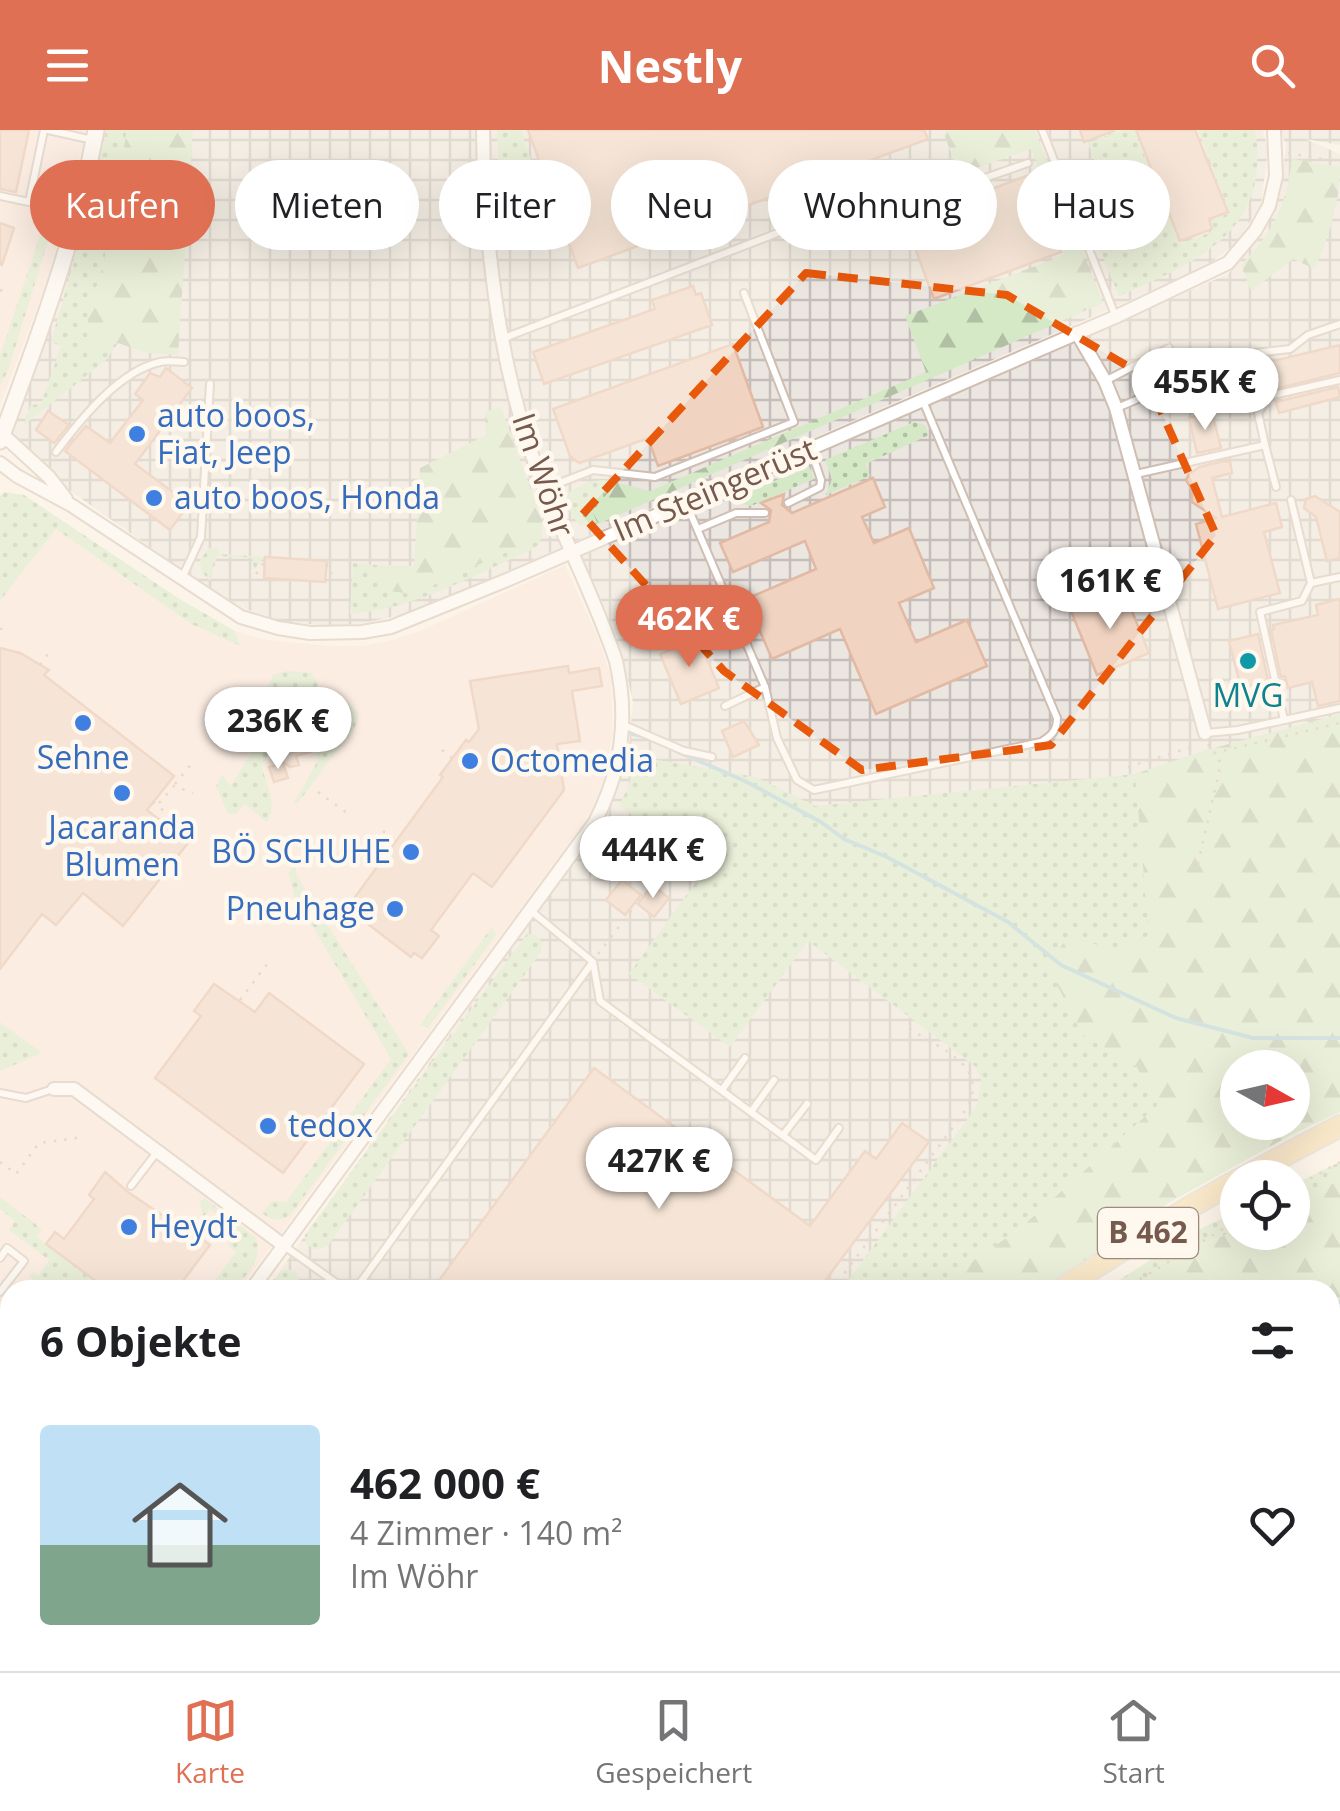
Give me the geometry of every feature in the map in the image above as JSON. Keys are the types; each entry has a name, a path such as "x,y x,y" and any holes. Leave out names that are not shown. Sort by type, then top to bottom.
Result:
{"main road":[{"name":"B 462","path":"1276,1160 1340,1126"},
{"name":"B 462","path":"1075,1280 1220,1190"}],"street":[{"name":"Im Wöhr","path":"258,1280 595,822 617,768 624,724 616,661 528,443 503,338 483,130"},
{"name":"Im Steingerüst","path":"0,463 16,476 71,505 232,612 262,624 310,633 362,632 412,620 1077,333 1228,263 1256,231 1269,206 1277,150 1274,130"},
{"path":"1,436 50,302 95,135"},
{"path":"1077,333 1106,381 1116,408 1206,738"},
{"name":"Im Steingerüst","path":"1,436 49,477 71,505"},
{"path":"54,1089 74,1090 284,1245"}],"lane":[{"path":"0,196 29,202 46,130 95,135"},
{"path":"1042,130 1115,316"},
{"path":"503,338 922,178 950,190 1017,168"},
{"path":"546,489 593,470 655,476 794,422 744,293"},
{"path":"1116,408 1209,365 1254,353 1290,349 1308,335 1340,324"},
{"path":"1106,381 1169,348"},
{"path":"56,452 86,412 124,382 160,362 184,362"},
{"path":"1187,378 1209,384"},
{"path":"1276,487 1258,412 1269,396 1340,380"},
{"path":"182,579 201,537 210,384"},
{"path":"686,503 765,687 776,738 797,780 814,790 1041,742 1057,726 1057,718 923,400"},
{"path":"1135,474 1265,445"},
{"path":"788,503 820,486 811,449"},
{"path":"1284,720 1260,612 1302,601 1311,583 1291,500"},
{"path":"698,529 736,513 765,513"},
{"path":"1311,583 1340,577"},
{"path":"725,706 765,687"},
{"path":"1206,738 1340,708"},
{"path":"624,724 684,751 712,758"},
{"path":"530,910 593,962 600,1002 816,1160 839,1128"},
{"path":"362,1280 593,962"},
{"path":"722,1090 745,1058"},
{"path":"751,1112 774,1080"},
{"path":"0,1093 26,1098 54,1089"},
{"path":"783,1136 806,1104"},
{"path":"131,1186 158,1151"},
{"path":"0,1237 24,1261 9,1280"},
{"path":"284,1245 332,1280"},
{"path":"0,1258 7,1248"}],"path":[{"path":"1277,150 1340,162"},
{"path":"256,574 265,561"},
{"path":"326,564 332,574"},
{"path":"40,665 48,654"},
{"path":"256,699 316,703"},
{"path":"1214,752 1340,723"},
{"path":"1128,767 1206,738 1221,764 1198,864"},
{"path":"442,750 453,759"},
{"path":"192,762 155,804 198,838"},
{"path":"174,786 193,793"},
{"path":"318,792 353,814"},
{"path":"160,820 166,812"},
{"path":"382,830 396,841"},
{"path":"593,962 636,903"},
{"path":"348,926 356,915"},
{"path":"240,1000 268,964"},
{"path":"839,1280 968,1107 975,1091 974,1077 966,1066 911,1029"},
{"path":"0,1162 16,1174 38,1143 77,1138"},
{"path":"1310,1179 1340,1162"},
{"path":"1139,1280 1220,1231"}],"highlighted area":[{"path":"806,273 1007,295 1146,377 1216,535 1051,745 862,770 724,671 582,515"}],"shaded area":[{"path":"0,130 87,130 79,160 30,160 30,250 55,250 0,406"},
{"path":"95,130 1263,130 1268,150 1261,204 1237,243 1202,269 411,613 327,626 281,621 246,609 208,588 1,442 59,250 215,250 215,160 86,160"},
{"path":"1280,130 1340,130 1340,145 1305,139 1340,154 1340,789 874,1280 273,1280 607,816 628,758 633,702 622,654 579,554 1228,274 1264,233 1280,195 1286,145"},
{"path":"56,529 191,624 241,644 235,631 260,639 328,646 364,646 396,639 565,565 600,642 611,678 613,732 603,781 592,809 246,1280 0,1280 0,1071 41,1053 0,1022 0,601"}],"green space":[{"path":"106,130 127,130 122,160 100,160"},
{"path":"127,130 193,130 191,160 122,160"},
{"path":"497,130 521,130 531,160 498,160"},
{"path":"946,130 1035,130 1047,160 1035,160 1031,149 997,161 954,160"},
{"path":"1122,130 1134,130 1146,160 1094,160 1088,143"},
{"path":"1198,130 1255,130 1257,165 1252,194 1240,218 1201,255 1119,296 1100,250 1170,250 1170,219 1180,244 1214,231 1211,220 1230,213"},
{"path":"1292,159 1340,167 1329,232 1315,269 1293,259 1251,291 1241,265 1277,217"},
{"path":"35,250 45,250 8,371 0,385 0,356"},
{"path":"77,250 106,250 88,313 87,355 118,343 106,360 23,426 31,405 41,404 61,346 51,342"},
{"path":"106,250 185,250 178,355 147,353 118,343 87,356 88,313"},
{"path":"1062,250 1082,250 1103,303 598,524 593,513 616,482 650,491 926,372 905,316 1064,255"},
{"path":"501,407 542,521 542,536 413,594 389,591 377,565 414,566 420,468 486,435 485,412"},
{"path":"914,422 925,425 929,435 866,464 870,476 826,495 832,479 825,460"},
{"path":"809,466 814,479 751,506 739,503 744,494"},
{"path":"602,480 616,482 593,513 598,524 579,525 565,504 569,492"},
{"path":"5,492 24,495 178,598 235,631 241,646 191,624 56,529 0,601 0,496"},
{"path":"542,536 531,550 443,590 397,606 350,614 353,563 377,565 378,573 413,594"},
{"path":"209,548 219,549 218,554 265,557 254,569 252,558 217,556 210,581 202,572 200,560"},
{"path":"286,671 312,673 318,684 307,704 263,747 269,752 262,768 270,795 270,816 267,822 244,804 236,814 228,814 216,786 222,775 231,786 265,730 277,695 268,686 273,675"},
{"path":"337,694 359,713 355,727 298,803 294,803 318,760 310,728"},
{"path":"1340,714 1340,1112 1310,1126 1310,1050 1220,1050 1220,1140 1282,1140 1246,1160 1220,1160 1220,1174 1172,1201 1057,1280 945,1280 1018,1230 1158,1105 1136,1066 1083,1035 1047,965 1069,936 1119,952 1149,935 1135,774"},
{"path":"635,756 756,777 815,806 1135,774 1149,935 1119,952 1069,936 1083,1035 1136,1066 1158,1105 1018,1230 945,1280 848,1280 977,1106 981,1079 976,1067 808,941 730,1047 629,974 706,868 619,806 629,785"},
{"path":"295,865 297,876 409,1054 292,1213 277,1220 262,1213 272,1201 286,1202 391,1059 294,895 288,873"},
{"path":"492,927 496,935 428,1028 420,1025"},
{"path":"527,934 536,935 542,942 541,952 329,1244 318,1249 306,1244 305,1235"},
{"path":"0,1022 42,1053 0,1071"},
{"path":"1340,1162 1340,1180 1310,1195 1310,1176"},
{"path":"1340,1180 1340,1280 1146,1280 1220,1237 1220,1250 1310,1250 1310,1194"},
{"path":"0,1197 42,1229 37,1237 95,1280 33,1280 29,1277 33,1272 38,1276 49,1260 9,1230 15,1221 0,1209"},
{"path":"204,1198 256,1238 256,1260 243,1280 215,1280 236,1252 229,1246 228,1236 234,1227 210,1209 203,1217 200,1202"},
{"path":"1220,1219 1220,1237 1146,1280 1119,1280"},
{"path":"281,1271 296,1272 299,1280 275,1280"}],"building":[{"path":"0,130 29,130 16,192 0,189"},
{"path":"528,130 924,130 928,139 871,160 768,160 768,198 748,205 748,160 611,160 611,250 627,250 578,268 571,250 591,250 591,160 539,160"},
{"path":"1080,130 1114,130 1114,131 1084,142"},
{"path":"1136,130 1195,130 1228,212 1209,219 1212,229 1180,241 1170,216 1170,160 1148,160"},
{"path":"1017,180 1017,250 1061,252 934,299 916,250 997,250 997,187"},
{"path":"0,223 14,228 2,265 0,264"},
{"path":"693,286 696,295 701,293 712,325 544,384 533,352 655,309 652,300"},
{"path":"733,344 763,427 658,466 648,438 579,463 570,456 553,409"},
{"path":"1340,345 1340,373 1221,402 1213,371"},
{"name":"auto boos, Fiat, Jeep","path":"166,368 192,388 135,464 189,504 170,530 65,451 86,426 110,443 143,400 135,394 150,373 160,377"},
{"path":"1338,387 1340,397 1279,413 1276,402"},
{"path":"48,411 69,425 54,443 36,430"},
{"path":"1212,412 1221,448 1197,453 1189,418"},
{"path":"1230,462 1232,473 1212,478 1222,517 1276,503 1282,527 1264,532 1280,593 1218,609 1196,524 1216,518 1192,502 1192,490 1186,480 1200,467"},
{"path":"873,478 885,507 862,517 874,543 909,528 934,588 899,603 916,642 967,620 987,666 876,714 840,629 772,659 746,599 816,569 805,541 733,572 720,543 769,522 771,510 761,503 784,494 782,505 792,513"},
{"path":"1315,496 1340,512 1340,558 1327,561 1316,517 1304,508 1306,499"},
{"path":"265,557 327,561 325,582 264,578"},
{"path":"1123,589 1149,653 1097,675 1071,611"},
{"path":"1340,599 1340,701 1318,706 1312,682 1288,688 1285,676 1281,677 1271,630 1273,625 1318,615 1316,605"},
{"name":"MVG","path":"1258,634 1268,681 1241,688 1229,641"},
{"path":"682,636 685,644 698,638 719,688 681,704 660,654 671,650 668,642"},
{"path":"0,648 20,653 49,670 44,675 174,776 147,810 188,843 123,926 83,893 56,925 42,914 0,969"},
{"path":"568,666 569,673 599,668 602,686 572,691 580,741 557,744 564,790 492,887 473,873 431,930 439,936 422,958 414,953 411,957 347,908 443,777 440,775 479,729 470,681"},
{"path":"744,721 759,745 733,757 722,731"},
{"path":"274,731 288,742 305,736 310,752 296,756 299,765 290,767 263,747"},
{"path":"283,763 288,778 274,782 269,767"},
{"path":"622,880 641,895 625,915 606,900"},
{"path":"652,885 669,898 654,917 638,904"},
{"name":"tedox","path":"214,984 255,1012 269,993 364,1064 283,1173 155,1078 201,1016 194,1011"},
{"path":"594,1068 810,1226 865,1151 876,1159 902,1123 929,1142 826,1280 439,1280"},
{"name":"Heydt","path":"105,1172 128,1192 210,1245 184,1280 95,1280 46,1244 55,1232 64,1239 94,1199 89,1195"}],"waterway":[{"path":"625,732 645,737"},
{"path":"676,751 745,781 821,822 844,839 887,857 1008,922 1061,965 1176,1018 1253,1038 1340,1038"}],"place":[{"name":"auto boos, Fiat, Jeep","path":"137,434"},
{"name":"auto boos, Honda","path":"154,498"},
{"name":"MVG","path":"1248,661"},
{"name":"Sehne","path":"83,723"},
{"name":"Octomedia","path":"470,761"},
{"name":"Jacaranda Blumen","path":"122,793"},
{"name":"BÖ SCHUHE","path":"411,852"},
{"name":"Pneuhage","path":"395,909"},
{"name":"tedox","path":"268,1126"},
{"name":"Heydt","path":"129,1227"}]}
